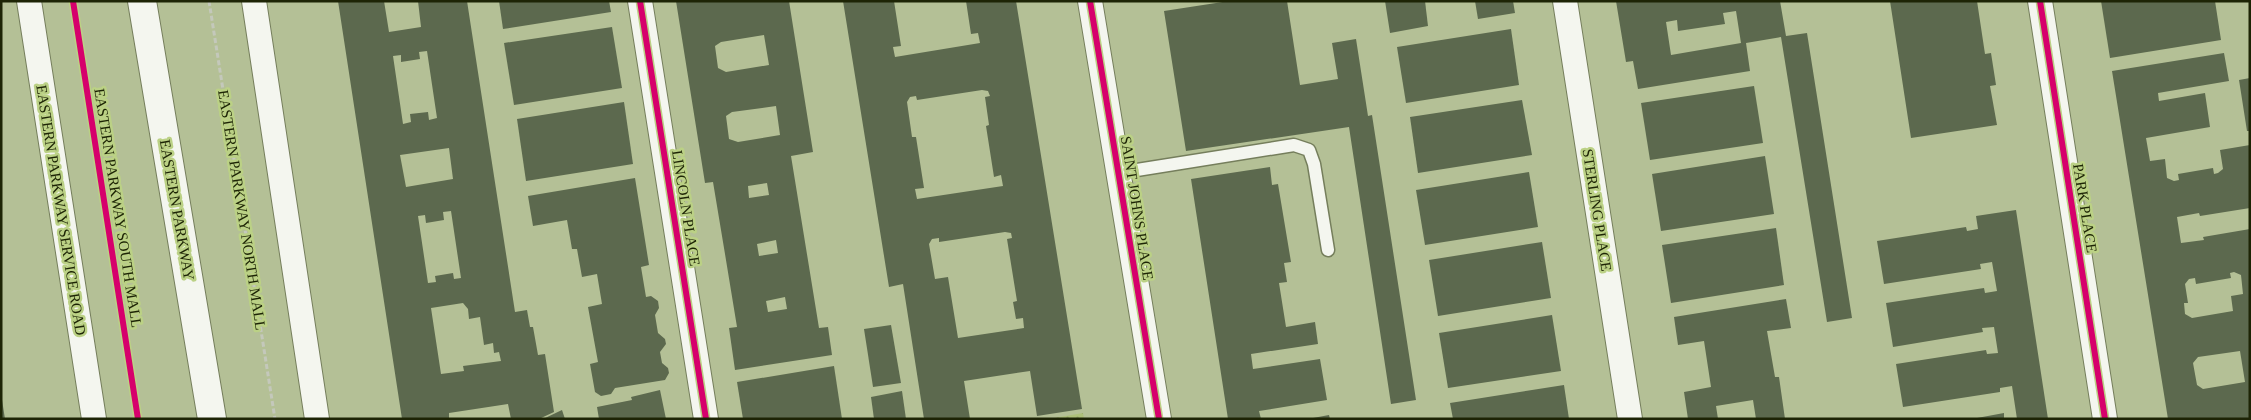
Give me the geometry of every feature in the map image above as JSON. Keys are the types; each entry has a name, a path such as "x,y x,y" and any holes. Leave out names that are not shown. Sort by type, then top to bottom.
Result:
{"main road":[{"name":"EASTERN PARKWAY","path":"142,1 212,419"}],"street":[{"name":"EASTERN PARKWAY SERVICE ROAD","path":"29,1 94,419"},
{"path":"254,1 317,419"},
{"name":"LINCOLN PLACE","path":"640,1 706,419"},
{"name":"SAINT JOHNS PLACE","path":"1090,1 1159,419"},
{"name":"STERLING PLACE","path":"1565,1 1630,419"},
{"name":"PARK PLACE","path":"2040,1 2105,419"}],"lane":[{"path":"1118,173 1294,145 1309,150 1314,164 1328,250"}],"green space":[{"path":"1083,413 1084,419 1048,419"}],"building":[{"path":"338,1 384,1 389,32 421,27 418,1 467,1 515,312 527,310 530,327 533,327 538,355 545,354 554,412 539,419 511,419 508,404 449,413 449,419 402,419","holes":["427,51 437,118 429,120 428,112 410,114 411,122 403,124 393,56 401,55 401,62 420,59 419,52","449,148 453,179 406,187 400,155","451,211 461,278 454,279 453,273 435,276 436,282 428,283 418,216 425,215 426,223 444,220 443,212","463,303 468,309 469,319 480,317 484,345 493,343 494,353 499,352 501,361 463,366 464,371 441,374 431,308"]},
{"path":"499,1 609,1 611,12 503,29"},
{"path":"676,1 789,1 813,152 791,156 819,328 828,327 832,355 735,370 729,328 737,327 713,182 705,183","holes":["764,35 769,65 726,72 718,68 715,46 721,42","776,106 780,135 738,142 729,139 726,116 732,112","767,183 769,195 749,198 748,186","776,240 778,253 759,256 757,244","785,297 787,309 768,312 766,301"]},
{"path":"843,1 894,1 901,46 893,47 895,57 980,43 978,33 971,34 966,1 1016,1 1082,409 1037,416 1030,371 964,381 970,419 924,419 903,284 889,287","holes":["982,90 988,91 990,96 985,97 989,125 986,126 994,177 1001,175 1003,186 917,199 915,189 924,188 916,137 912,137 907,102 910,97 916,96 917,100","1005,232 1011,233 1012,238 1007,239 1017,301 1013,302 1016,319 1023,318 1024,328 958,338 948,277 935,279 929,244 932,239 939,238 939,242"]},
{"path":"1229,1 1287,1 1300,85 1338,79 1332,43 1356,39 1368,116 1372,115 1416,400 1391,404 1349,127 1186,151 1164,11"},
{"path":"1385,1 1425,1 1428,26 1390,33"},
{"path":"1475,1 1513,1 1515,13 1478,19"},
{"path":"1616,1 1780,1 1786,36 1807,33 1852,318 1827,322 1781,37 1746,43 1750,71 1638,89 1633,61 1626,62","holes":["1736,11 1741,43 1671,55 1666,22 1677,20 1678,31 1725,24 1723,13"]},
{"path":"1890,1 1977,1 1985,54 1991,53 1996,85 1990,86 1997,125 1911,138"},
{"path":"2101,1 2215,1 2221,40 2110,58"},
{"path":"612,27 622,88 514,105 504,43"},
{"path":"1511,29 1519,85 1406,103 1397,47"},
{"path":"2224,53 2229,81 2158,93 2159,101 2205,93 2210,127 2146,138 2150,161 2165,159 2167,178 2174,181 2179,180 2178,174 2213,168 2214,174 2218,173 2223,169 2220,150 2250,145 2250,208 2200,216 2199,213 2177,217 2181,243 2204,240 2203,237 2250,229 2250,419 2168,419 2112,71","holes":["2234,272 2241,275 2243,294 2231,296 2233,311 2192,318 2185,314 2184,303 2188,303 2185,284 2189,279 2195,278 2196,284 2231,278 2230,273","2240,351 2245,382 2203,389 2197,385 2193,363 2198,357"]},
{"path":"2250,78 2250,131 2247,131 2239,80"},
{"path":"1754,86 1763,143 1650,160 1641,103"},
{"path":"1522,100 1532,155 1418,173 1410,117"},
{"path":"624,102 633,164 526,181 517,119"},
{"path":"1765,156 1774,214 1661,231 1652,174"},
{"path":"1270,167 1272,185 1278,184 1291,262 1284,263 1287,282 1279,283 1286,327 1315,322 1318,344 1251,354 1253,369 1320,359 1327,400 1259,411 1261,419 1228,419 1191,179"},
{"path":"1529,172 1538,227 1425,245 1416,190"},
{"path":"635,178 649,265 641,267 646,297 651,296 658,301 659,308 655,315 658,333 665,339 666,344 660,352 662,363 668,368 669,373 665,380 615,388 611,394 601,396 595,392 590,364 598,362 588,307 602,304 597,274 582,277 577,249 572,249 567,220 533,226 528,196"},
{"path":"2016,210 2048,419 2017,419 2012,386 2000,388 2000,392 1903,407 1896,364 1986,350 1987,354 1998,353 1994,327 1982,328 1983,332 1893,347 1886,303 1984,288 1985,293 1997,291 1992,262 1980,264 1981,269 1884,284 1877,241 1966,227 1967,231 1978,229 1976,216"},
{"path":"1776,228 1784,285 1671,303 1662,245"},
{"path":"1542,242 1551,298 1438,316 1429,260"},
{"path":"1786,299 1791,328 1767,331 1775,377 1779,377 1785,419 1756,419 1753,400 1716,406 1718,419 1688,419 1684,392 1711,387 1704,341 1678,345 1674,317"},
{"path":"1552,315 1561,371 1448,388 1439,333"},
{"path":"891,325 901,383 873,387 864,329"},
{"path":"834,366 842,419 743,419 737,382"},
{"path":"1564,385 1569,419 1453,419 1450,403"},
{"path":"660,390 666,419 599,419 597,407 632,400 631,397"},
{"path":"902,391 906,419 874,419 871,397"},
{"path":"2,400 5,419 1,419"},
{"path":"562,410 565,419 543,419"},
{"path":"2004,413 2004,419 1977,419 1977,418"},
{"path":"1329,415 1330,419 1313,419 1313,418"}],"cycle path":[{"name":"EASTERN PARKWAY SOUTH MALL","path":"73,1 138,419"},
{"path":"640,1 706,419"},
{"path":"1090,1 1159,419"},
{"path":"2040,1 2105,419"}]}
